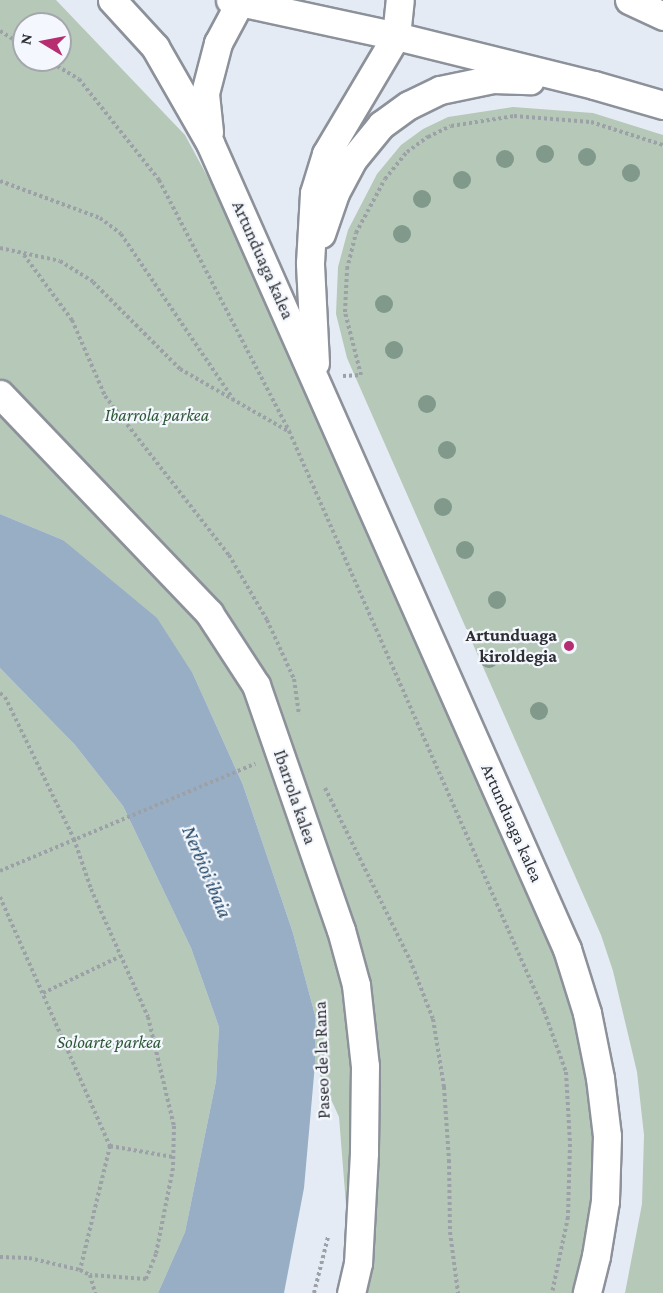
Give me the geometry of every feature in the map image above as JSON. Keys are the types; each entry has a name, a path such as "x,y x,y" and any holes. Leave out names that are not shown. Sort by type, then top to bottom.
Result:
{"street":[{"name":"Artunduaga kalea","path":"112,0 155,47 210,143 567,949 578,982 600,1078 607,1136 605,1201 587,1293"},
{"path":"396,36 400,0"},
{"path":"629,0 663,16"},
{"path":"656,0 663,5"},
{"name":"Artunduaga kalea","path":"210,143 205,93 218,43 237,1"},
{"path":"237,1 396,36 594,85 663,105"},
{"name":"Artunduaga kalea","path":"315,376 310,263 314,193 326,154 396,36"},
{"name":"Artunduaga kalea","path":"310,263 335,192 354,158 381,125 409,105 440,90 493,79 594,85"},
{"name":"Ibarrola kalea","path":"0,394 209,614 256,685 341,930 356,985 365,1066 364,1153 358,1263 351,1293"}],"path":[{"path":"67,72 79,79 159,180 289,431 544,1011 566,1072 570,1144 568,1217 552,1293"},
{"path":"315,376 361,375 345,312 347,269 356,233 385,179 407,152 428,137 451,126 514,116 591,122 663,145"},
{"path":"0,181 100,218 121,234 233,400"},
{"path":"0,248 60,261 93,282 180,369 289,431"},
{"path":"24,255 72,320 105,396 229,555 267,620 294,679 301,723"},
{"path":"0,693 74,839 91,889 148,1017 174,1126 173,1157 156,1254 146,1279 90,1275 80,1270 29,1258 0,1257"},
{"path":"0,871 280,755"},
{"path":"250,766 254,777"},
{"path":"320,777 410,960 433,1019 444,1087 449,1160 450,1232 458,1293"},
{"path":"0,897 110,1146 80,1270"},
{"path":"43,993 121,956"},
{"path":"110,1146 173,1157"},
{"path":"314,1293 329,1230"},
{"path":"90,1275 95,1293"}],"green space":[{"name":"Ibarrola parkea","path":"0,0 56,0 67,12 12,12 12,72 72,72 72,17 185,135 315,376 567,949 600,1078 586,1293 353,1293 339,1117 315,1064 315,1015 293,933 243,785 193,674 63,540 0,514"},
{"name":"Artunduaga kiroldegia","path":"513,107 593,113 663,135 663,1293 625,1293 642,1204 644,1135 637,1072 613,971 601,935 347,358 336,314 338,267 348,230 377,174 401,145 423,129 448,117"},
{"name":"Soloarte parkea","path":"0,668 75,745 123,806 191,948 219,1027 216,1081 185,1232 158,1293 0,1293"}],"water":[{"name":"Nerbioi ibaia","path":"0,514 63,540 157,618 193,674 243,785 293,933 315,1015 315,1064 304,1188 284,1293 158,1293 185,1232 216,1081 219,1027 191,948 123,806 75,745 0,668"}],"place":[{"name":"Artunduaga kiroldegia","path":"569,646"}]}
